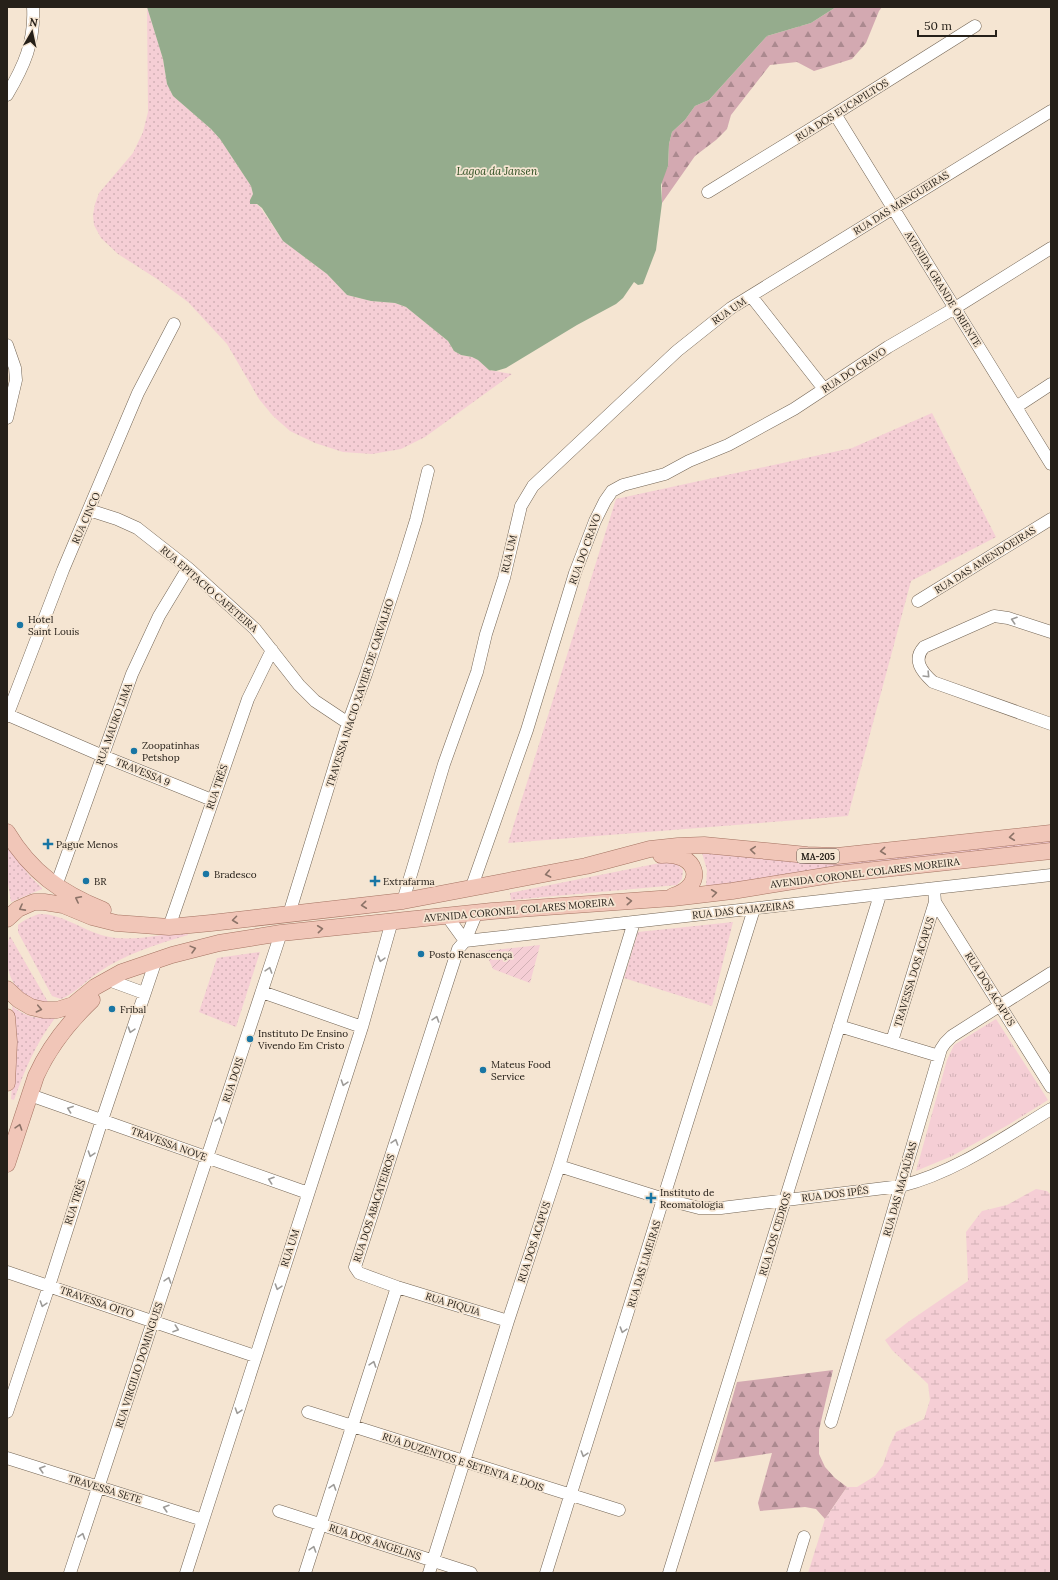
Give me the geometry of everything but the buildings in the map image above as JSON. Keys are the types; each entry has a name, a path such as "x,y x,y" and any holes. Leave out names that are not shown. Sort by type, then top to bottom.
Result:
{"main road":[{"path":"7,832 27,860 56,886 76,898 98,908 161,927"},
{"name":"AVENIDA CORONEL COLARES MOREIRA","path":"7,919 23,907 34,902 44,902 63,906 105,921 161,927 403,901 586,866 650,849 678,846 704,845 807,855 837,856 1051,833"},
{"name":"AVENIDA CORONEL COLARES MOREIRA","path":"7,989 19,1000 31,1007 47,1010 63,1009 73,1005 96,987 111,978 156,960 219,943 281,933 477,912 714,894 831,875 1051,851"},
{"path":"586,866 669,854 679,856 687,860 694,871 694,878 691,884 680,893 662,899"},
{"path":"7,1164 42,1062 67,1026 95,997 114,982 156,960"},
{"path":"7,1017 9,1042 7,1083"}],"street":[{"path":"7,95 21,72 28,54 34,19 33,7"},
{"name":"RUA DOS EUCAPILTOS","path":"708,192 975,26"},
{"name":"RUA DAS MANGUEIRAS","path":"751,296 1051,111"},
{"name":"AVENIDA GRANDE ORIENTE","path":"835,114 1051,464"},
{"name":"RUA DO CRAVO","path":"471,889 527,730 575,573 595,521 612,491 617,488 665,474 689,461 728,445 794,409 888,348 1051,248"},
{"path":"751,296 824,389"},
{"name":"RUA UM","path":"403,901 444,764 477,672 486,634 505,572 518,515 525,497 541,478 677,351 731,308 751,296"},
{"name":"RUA CINCO","path":"7,716 60,577 138,393 174,324"},
{"path":"7,345 15,368 16,380 7,418"},
{"path":"1016,407 1051,384"},
{"name":"TRAVESSA INACIO XAVIER DE CARVALHO","path":"289,914 348,723 404,562 428,471"},
{"name":"RUA EPITACIO CAFETEIRA","path":"89,510 117,519 137,528 188,568 243,616 299,685 315,701 348,723"},
{"name":"RUA DAS AMENDOEIRAS","path":"918,601 1051,519"},
{"name":"RUA MAURO LIMA","path":"56,886 132,674 159,616 188,568"},
{"path":"1051,632 1000,616 989,617 924,647 918,662 923,672 933,682 1051,724"},
{"name":"RUA TRÊS","path":"161,927 212,800 248,699 272,650"},
{"name":"TRAVESSA 9","path":"7,716 212,800"},
{"name":"RUA DAS CAJAZEIRAS","path":"466,941 1051,875"},
{"name":"RUA DOS ACAPUS","path":"934,889 935,902 1051,1087"},
{"name":"RUA DOS CEDROS","path":"669,1573 880,895"},
{"name":"TRAVESSA DOS ACAPUS","path":"892,1042 935,902"},
{"name":"RUA DAS LIMEIRAS","path":"546,1573 754,909"},
{"name":"RUA DOS ABACATEIROS","path":"397,1287 359,1273 355,1267 356,1262 458,949 466,941 477,912"},
{"path":"447,916 466,941"},
{"name":"RUA UM","path":"186,1573 362,1028 392,921"},
{"name":"RUA DOS ACAPUS","path":"429,1573 508,1321 559,1166 634,922"},
{"name":"RUA DOIS","path":"207,1158 281,933"},
{"name":"RUA TRÊS","path":"7,1412 156,960"},
{"path":"1000,1006 1051,973"},
{"path":"114,982 144,993"},
{"path":"262,992 362,1028"},
{"name":"RUA DAS MACAÚBAS","path":"831,1422 939,1056 945,1043 952,1036 1000,1006"},
{"path":"839,1026 939,1056"},
{"name":"TRAVESSA NOVE","path":"30,1095 308,1193"},
{"name":"RUA DOS IPÊS","path":"559,1166 664,1199 699,1208 785,1200 901,1186 937,1174 963,1162 1051,1109"},
{"name":"RUA VIRGILIO DOMINGUES","path":"70,1573 207,1158"},
{"name":"TRAVESSA OITO","path":"7,1272 255,1356"},
{"path":"305,1573 397,1287"},
{"name":"RUA PIQUIA","path":"397,1287 508,1321"},
{"name":"RUA DUZENTOS E SETENTA E DOIS","path":"308,1412 619,1510"},
{"name":"TRAVESSA SETE","path":"7,1458 203,1520"},
{"name":"RUA DOS ANGELINS","path":"279,1511 471,1573"},
{"path":"793,1573 804,1536"}],"green space":[{"path":"147,7 163,59 167,84 173,96 211,129 220,139 251,186 253,194 250,200 260,207 283,241 327,274 347,295 371,301 395,303 406,307 448,341 454,351 461,355 478,360 489,370 512,374 425,437 401,449 372,454 343,452 315,443 290,431 273,416 259,399 227,344 188,302 157,279 118,254 101,238 94,225 93,215 99,193 133,153 143,132 148,112"},
{"path":"836,7 882,7 866,43 852,59 814,71 797,62 770,65 731,115 727,129 716,140 695,156 662,203 662,178 668,166 669,144 672,132 685,120 695,106 709,100 767,36 811,23"},
{"path":"932,413 996,537 911,581 848,816 508,843 616,499 852,448"},
{"path":"1051,838 1051,846 757,879 706,887 707,870 702,853 823,862"},
{"path":"7,847 30,876 42,888 11,902 7,877"},
{"path":"665,862 676,863 683,870 682,879 677,885 511,900 510,893"},
{"path":"39,914 55,916 101,935 111,937 144,938 187,931 188,935 153,946 120,960 94,975 71,994 61,999 52,996 18,932 18,925"},
{"path":"733,922 712,1006 624,978 638,932"},
{"path":"10,936 48,1002 29,998 16,987 7,962"},
{"path":"540,945 530,983 493,969 485,951"},
{"path":"260,952 236,1027 199,1012 217,958"},
{"path":"12,1006 27,1015 43,1018 55,1018 31,1058 14,1100 11,1099 14,1052"},
{"path":"996,1019 1048,1100 1008,1125 952,1156 916,1171 947,1060 954,1045"},
{"path":"1036,1189 1047,1191 1051,1195 1051,1573 808,1573 825,1519 847,1487 857,1487 875,1476 883,1465 896,1432 924,1419 930,1400 928,1384 892,1350 885,1340 908,1322 968,1281 966,1232 982,1211 1007,1205"},
{"path":"833,1370 819,1430 819,1454 825,1467 835,1478 847,1487 825,1519 816,1509 805,1507 760,1511 758,1503 772,1453 714,1462 737,1382"}],"water":[{"name":"Lagoa da Jansen","path":"147,7 836,7 811,23 767,36 709,100 695,106 685,120 672,132 669,144 668,166 661,185 662,203 656,250 643,284 638,285 634,282 623,298 616,304 577,325 506,368 496,371 489,370 478,360 472,357 461,355 454,351 448,341 406,307 395,303 371,301 347,295 327,274 283,241 262,208 257,204 250,204 253,194 251,186 220,139 211,129 173,96 167,84 163,59"}],"place":[{"name":"Hotel Saint Louis","path":"20,625"},
{"name":"Zoopatinhas Petshop","path":"134,751"},
{"name":"Pague Menos","path":"48,844"},
{"name":"Bradesco","path":"206,874"},
{"name":"BR","path":"86,881"},
{"name":"Extrafarma","path":"375,881"},
{"name":"Posto Renascença","path":"421,954"},
{"name":"Fribal","path":"112,1009"},
{"name":"Instituto De Ensino Vivendo Em Cristo","path":"250,1039"},
{"name":"Mateus Food Service","path":"483,1070"},
{"name":"Instituto de Reomatologia","path":"651,1198"}]}
